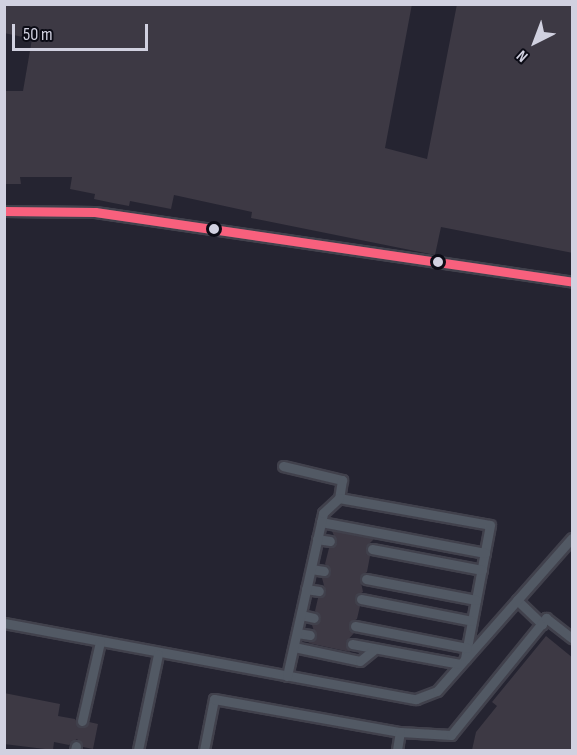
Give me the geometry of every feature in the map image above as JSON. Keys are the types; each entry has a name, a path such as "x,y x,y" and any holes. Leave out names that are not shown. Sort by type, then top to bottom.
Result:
{"lane":[{"path":"4,211 95,212 573,282"},
{"path":"283,466 342,480 339,498 323,513 287,676"},
{"path":"339,498 490,525 463,662"},
{"path":"321,522 485,553"},
{"path":"4,623 158,654 416,699 437,691 573,538"},
{"path":"317,539 330,542"},
{"path":"372,549 482,570"},
{"path":"311,569 324,571"},
{"path":"366,579 476,600"},
{"path":"306,589 319,591"},
{"path":"361,599 472,621"},
{"path":"517,600 542,624"},
{"path":"301,615 314,618"},
{"path":"204,750 214,699 400,732 451,735 546,618 573,638"},
{"path":"356,626 467,648"},
{"path":"297,633 310,635"},
{"path":"82,721 100,642"},
{"path":"352,644 463,662"},
{"path":"294,647 360,661 375,649"},
{"path":"138,750 158,654"},
{"path":"397,750 400,732"}],"building":[{"path":"4,4 412,4 385,148 427,159 457,4 573,4 573,253 441,227 435,255 251,218 252,212 174,195 171,209 130,201 129,206 94,199 95,194 70,189 72,177 20,177 21,184 4,184 4,91 23,91 32,39 4,33"},
{"path":"332,531 374,539 366,547 370,556 367,572 360,577 363,592 355,597 360,606 357,619 349,624 354,633 346,642 350,652 308,643 316,637 312,625 321,619 315,611 318,598 326,593 322,578 331,573 325,564 329,548 337,543"},
{"path":"546,636 573,658 573,750 472,750 476,732 497,706 492,702"},
{"path":"4,693 60,704 58,716 75,719 80,727 89,722 98,724 93,749 83,747 77,739 69,745 54,742 53,750 4,744"}],"transit line":[{"path":"4,211 95,212 572,282"}]}
